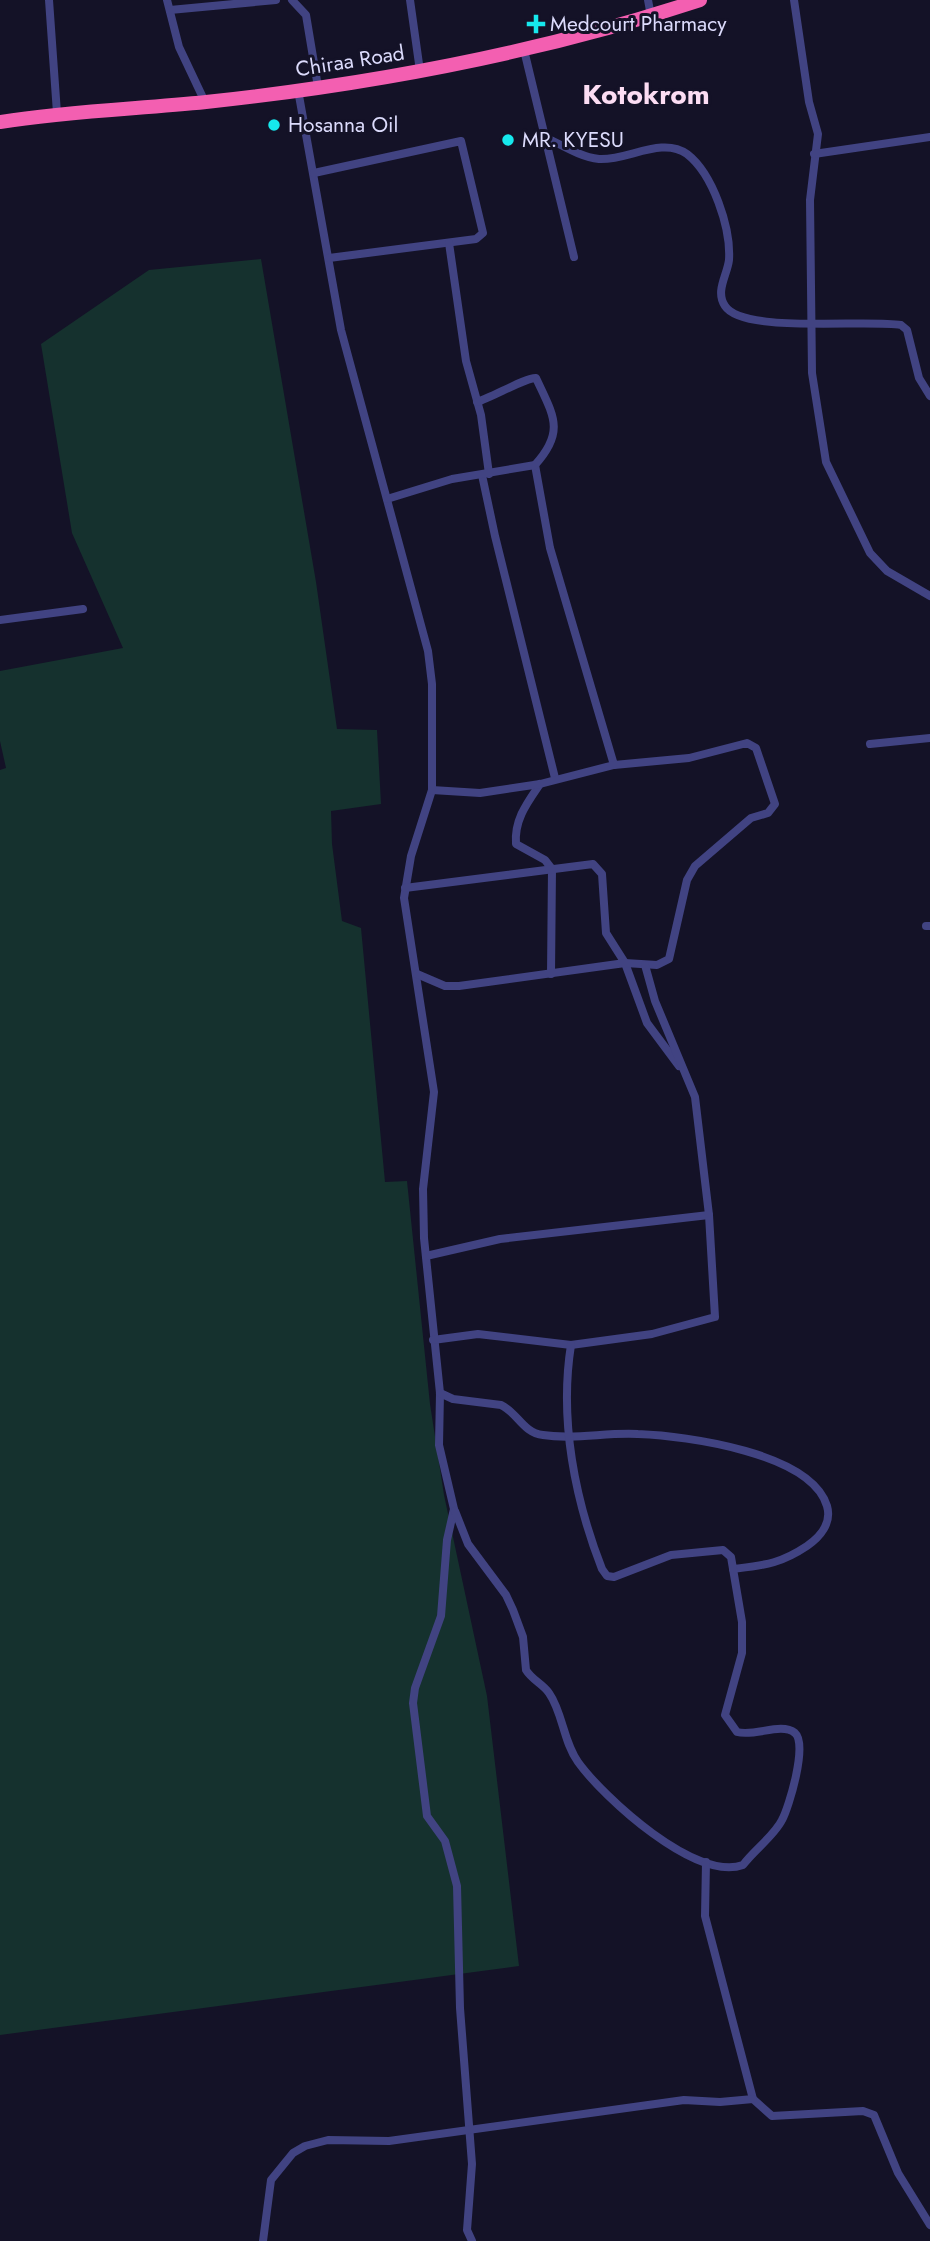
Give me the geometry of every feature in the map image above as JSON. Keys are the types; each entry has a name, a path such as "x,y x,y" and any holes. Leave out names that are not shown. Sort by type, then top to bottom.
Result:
{"highway":[{"name":"Chiraa Road","path":"0,122 57,113 205,102 420,71 524,50 700,0"}],"street":[{"path":"49,0 57,113"},
{"path":"167,0 179,47 205,102"},
{"path":"170,10 276,0"},
{"path":"292,0 306,15 318,87"},
{"path":"410,0 420,71"},
{"path":"648,0 651,16"},
{"path":"794,0 809,102 818,134 810,200 812,373 830,475 870,553 887,571 930,596"},
{"path":"524,50 574,257"},
{"path":"298,90 341,330 428,651 432,684 432,790 405,888 405,915 417,974 434,1092 423,1189 426,1256 440,1393 439,1445 454,1509 468,1544 506,1595 523,1637 526,1670 531,1678 547,1690 579,1763 623,1810 660,1841 706,1862 734,1868 743,1865 782,1820 801,1749 800,1740 790,1731 745,1734 737,1732 725,1715 742,1653 742,1622 731,1557 723,1550 671,1555 624,1575 607,1576 592,1544 579,1496 570,1435 567,1383 570,1345"},
{"path":"545,137 584,156 601,159 666,147 687,155 700,167 725,220 729,261 720,295 726,309 740,319 812,324 901,325 907,330 919,378 930,396"},
{"path":"814,154 930,137"},
{"path":"314,173 461,141 483,233 481,238 329,258"},
{"path":"449,243 466,361 477,402 486,474 555,778"},
{"path":"387,499 452,479 535,466 543,456 555,429 555,419 536,378 529,378 495,397 477,402"},
{"path":"535,466 550,548 614,765"},
{"path":"0,620 83,609"},
{"path":"870,744 930,738"},
{"path":"417,974 446,986 459,986 625,963 645,965 669,959 687,880 695,866 751,818 768,813 775,804 753,745 747,743 689,758 614,765 540,784 480,793 432,790"},
{"path":"540,784 521,812 516,845 545,860 552,869 551,974"},
{"path":"405,888 593,864 599,867 606,933 625,963 647,1023 683,1070"},
{"path":"433,1340 478,1334 570,1345 652,1334 715,1317 709,1215 695,1097 654,1001 645,965"},
{"path":"426,1256 500,1240 709,1215"},
{"path":"440,1393 453,1399 501,1405 534,1433 637,1434 740,1449 782,1463 808,1478 820,1490 829,1511 825,1528 816,1540 776,1564 733,1569"},
{"path":"454,1509 447,1540 445,1594 441,1616 415,1688 413,1703 427,1816 445,1841 457,1886 460,2008 472,2164 466,2214 467,2230 472,2241"},
{"path":"706,1862 705,1916 753,2099 772,2116 863,2111 874,2115 898,2173 930,2225"},
{"path":"263,2241 271,2180 293,2153 305,2146 328,2140 373,2143 684,2100 720,2102 753,2099"}],"green space":[{"path":"261,259 316,582 337,729 377,730 381,804 331,811 332,844 342,921 361,928 385,1182 407,1181 430,1404 444,1495 487,1696 519,1966 0,2035 0,770 6,768 0,741 0,671 123,648 72,533 41,344 149,270"}],"place":[{"name":"Medcourt Pharmacy","path":"536,24"},
{"name":"Hosanna Oil","path":"274,125"},
{"name":"MR. KYESU","path":"508,140"}],"district":[{"name":"Kotokrom","path":"646,94"}]}
